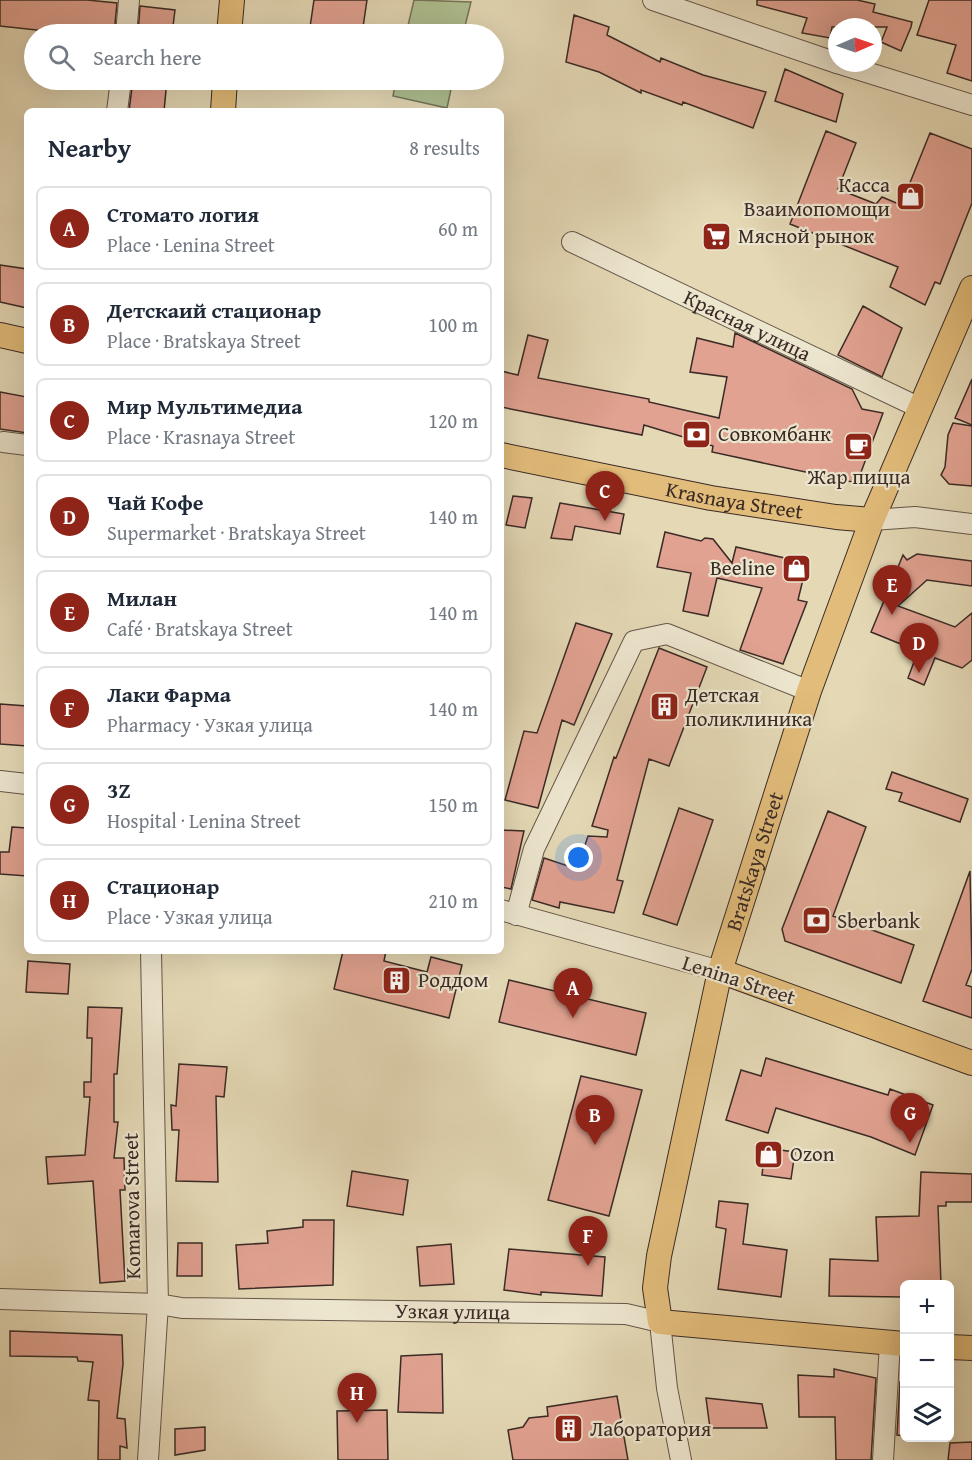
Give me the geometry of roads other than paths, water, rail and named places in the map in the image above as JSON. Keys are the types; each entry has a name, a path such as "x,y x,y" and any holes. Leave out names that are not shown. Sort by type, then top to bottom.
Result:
{"main road":[{"path":"230,24 232,0"},
{"path":"222,108 224,90"},
{"name":"Bratskaya Street","path":"660,1322 655,1288 659,1256 720,971 809,691 872,519 972,288"},
{"path":"0,335 24,340"},
{"name":"Krasnaya Street","path":"504,456 711,498 836,517 872,519"},
{"name":"Lenina Street","path":"720,971 972,1063"},
{"name":"Узкая улица","path":"660,1322 897,1343"},
{"path":"954,1347 972,1348"}],"street":[{"path":"127,24 129,0"},
{"path":"653,0 828,60"},
{"path":"866,72 972,105"},
{"path":"117,108 120,90"},
{"name":"Красная улица","path":"572,242 920,408"},
{"path":"3,442 24,445"},
{"name":"Krasnaya Street","path":"872,519 915,517 972,524"},
{"path":"509,913 534,849 634,641 667,634 809,691"},
{"path":"0,782 24,784"},
{"name":"Lenina Street","path":"509,913 720,971"},
{"name":"Komarova Street","path":"148,1460 158,1304 151,954"},
{"name":"Узкая улица","path":"0,1299 158,1304 182,1308 626,1314 660,1322"},
{"name":"Bratskaya Street","path":"660,1322 667,1388 681,1460"},
{"path":"883,1460 897,1343"}],"place":[{"name":"Касса Взаимопомощи","path":"911,197"},
{"name":"Мясной рынок","path":"717,236"},
{"name":"Совкомбанк","path":"697,434"},
{"name":"Жар пицца","path":"859,446"},
{"name":"Мир Мультимедиа","path":"605,521"},
{"name":"Beeline","path":"796,568"},
{"name":"Милан","path":"892,615"},
{"name":"Чай Кофе","path":"919,673"},
{"name":"Детская поликлиника","path":"664,707"},
{"name":"Sberbank","path":"816,921"},
{"name":"Роддом","path":"397,980"},
{"name":"Стомато логия","path":"573,1018"},
{"name":"3Z","path":"910,1143"},
{"name":"Детскаий стационар","path":"595,1145"},
{"name":"Ozon","path":"769,1154"},
{"name":"Лаки Фарма","path":"588,1266"},
{"name":"Стационар","path":"357,1423"},
{"name":"Лаборатория","path":"569,1429"}]}
